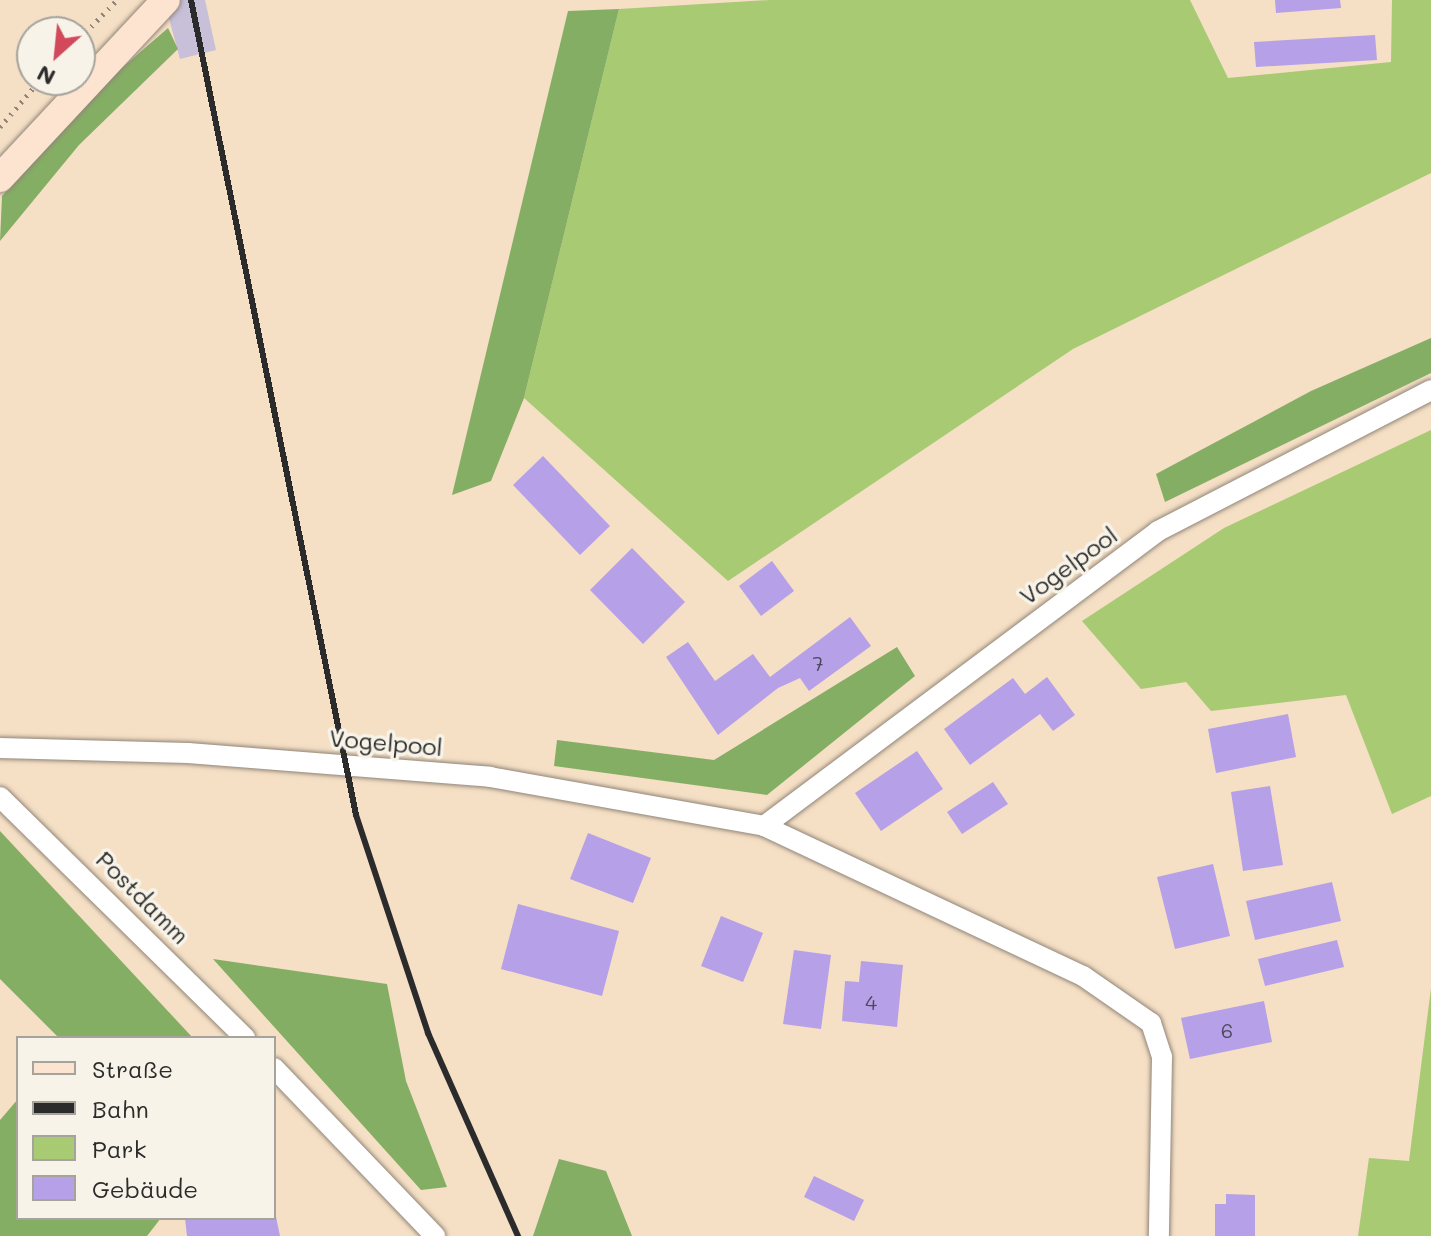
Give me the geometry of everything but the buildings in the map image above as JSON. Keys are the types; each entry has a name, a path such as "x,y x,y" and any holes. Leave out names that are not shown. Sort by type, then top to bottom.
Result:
{"main road":[{"path":"0,178 166,0"}],"street":[{"name":"Vogelpool","path":"764,826 1158,531 1431,390"},
{"name":"Vogelpool","path":"0,748 188,753 490,777 764,826 1083,976 1151,1023 1162,1057 1159,1236"},
{"name":"Postdamm","path":"0,797 243,1036"},
{"path":"276,1070 435,1236"}],"path":[{"path":"96,22 117,0"},
{"path":"0,127 26,96"}],"shaded area":[{"path":"164,0 205,0 216,50 180,59"}],"green space":[{"path":"770,0 1190,0 1228,78 1391,62 1392,0 1431,0 1431,173 1073,349 728,581 524,398 619,9"},
{"path":"619,9 524,398 491,481 452,495 568,11"},
{"path":"168,28 178,49 79,145 0,241 2,196 90,96 96,96 96,91"},
{"path":"1431,338 1431,373 1165,502 1156,474 1311,391"},
{"path":"1431,430 1431,796 1392,814 1346,695 1211,711 1186,682 1141,689 1082,621 1224,528"},
{"path":"897,647 915,676 767,795 554,766 557,740 714,760"},
{"path":"0,831 191,1036 57,1036 0,979"},
{"path":"213,959 387,984 406,1081 447,1187 421,1190"},
{"path":"1431,988 1431,1236 1358,1236 1369,1158 1409,1161"},
{"path":"16,1101 16,1220 159,1220 147,1236 0,1236 0,1120"},
{"path":"559,1159 606,1171 632,1236 533,1236"}],"railway":[{"path":"191,0 356,815 428,1033 518,1236"}]}
